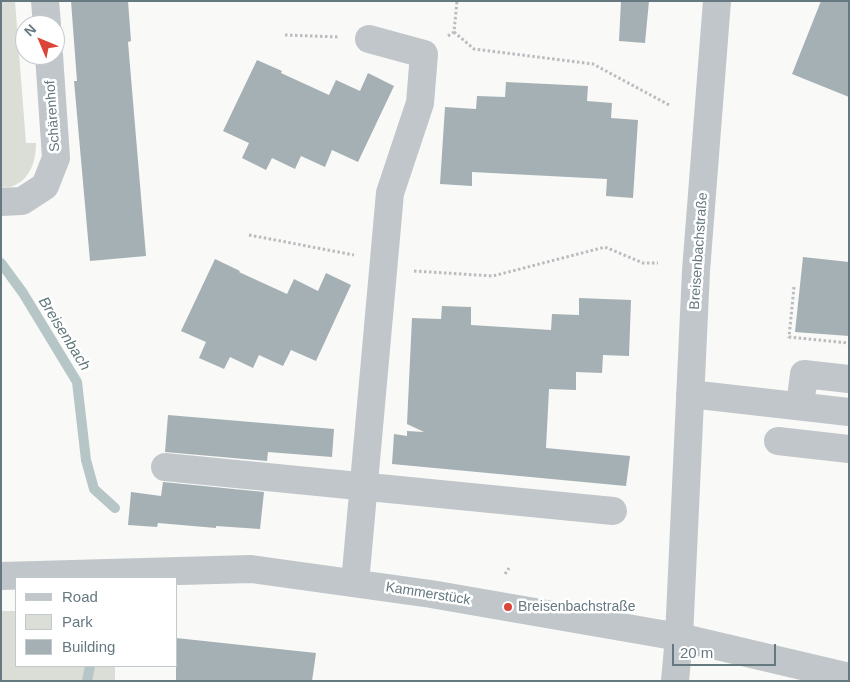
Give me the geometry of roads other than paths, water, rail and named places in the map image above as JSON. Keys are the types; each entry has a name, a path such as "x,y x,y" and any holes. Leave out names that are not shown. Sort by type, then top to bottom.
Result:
{"street":[{"path":"45,1 46,15"},
{"name":"Breisenbachstraße","path":"675,681 679,637 696,271 717,1"},
{"path":"355,583 390,193 420,103 424,54 369,39"},
{"name":"Schärenhof","path":"1,202 22,201 45,186 56,158 50,65"},
{"path":"800,406 804,374 849,379"},
{"path":"690,394 849,412"},
{"path":"778,441 849,450"},
{"path":"165,467 613,511"},
{"name":"Kammerstück","path":"1,576 251,569 431,594 679,637 849,677"}],"waterway":[{"name":"Breisenbach","path":"1,263 23,293 77,382 86,460 94,489 115,508"},
{"name":"Breisenbach","path":"87,681 90,667"}],"place":[{"name":"Breisenbachstraße","path":"508,607"}]}
